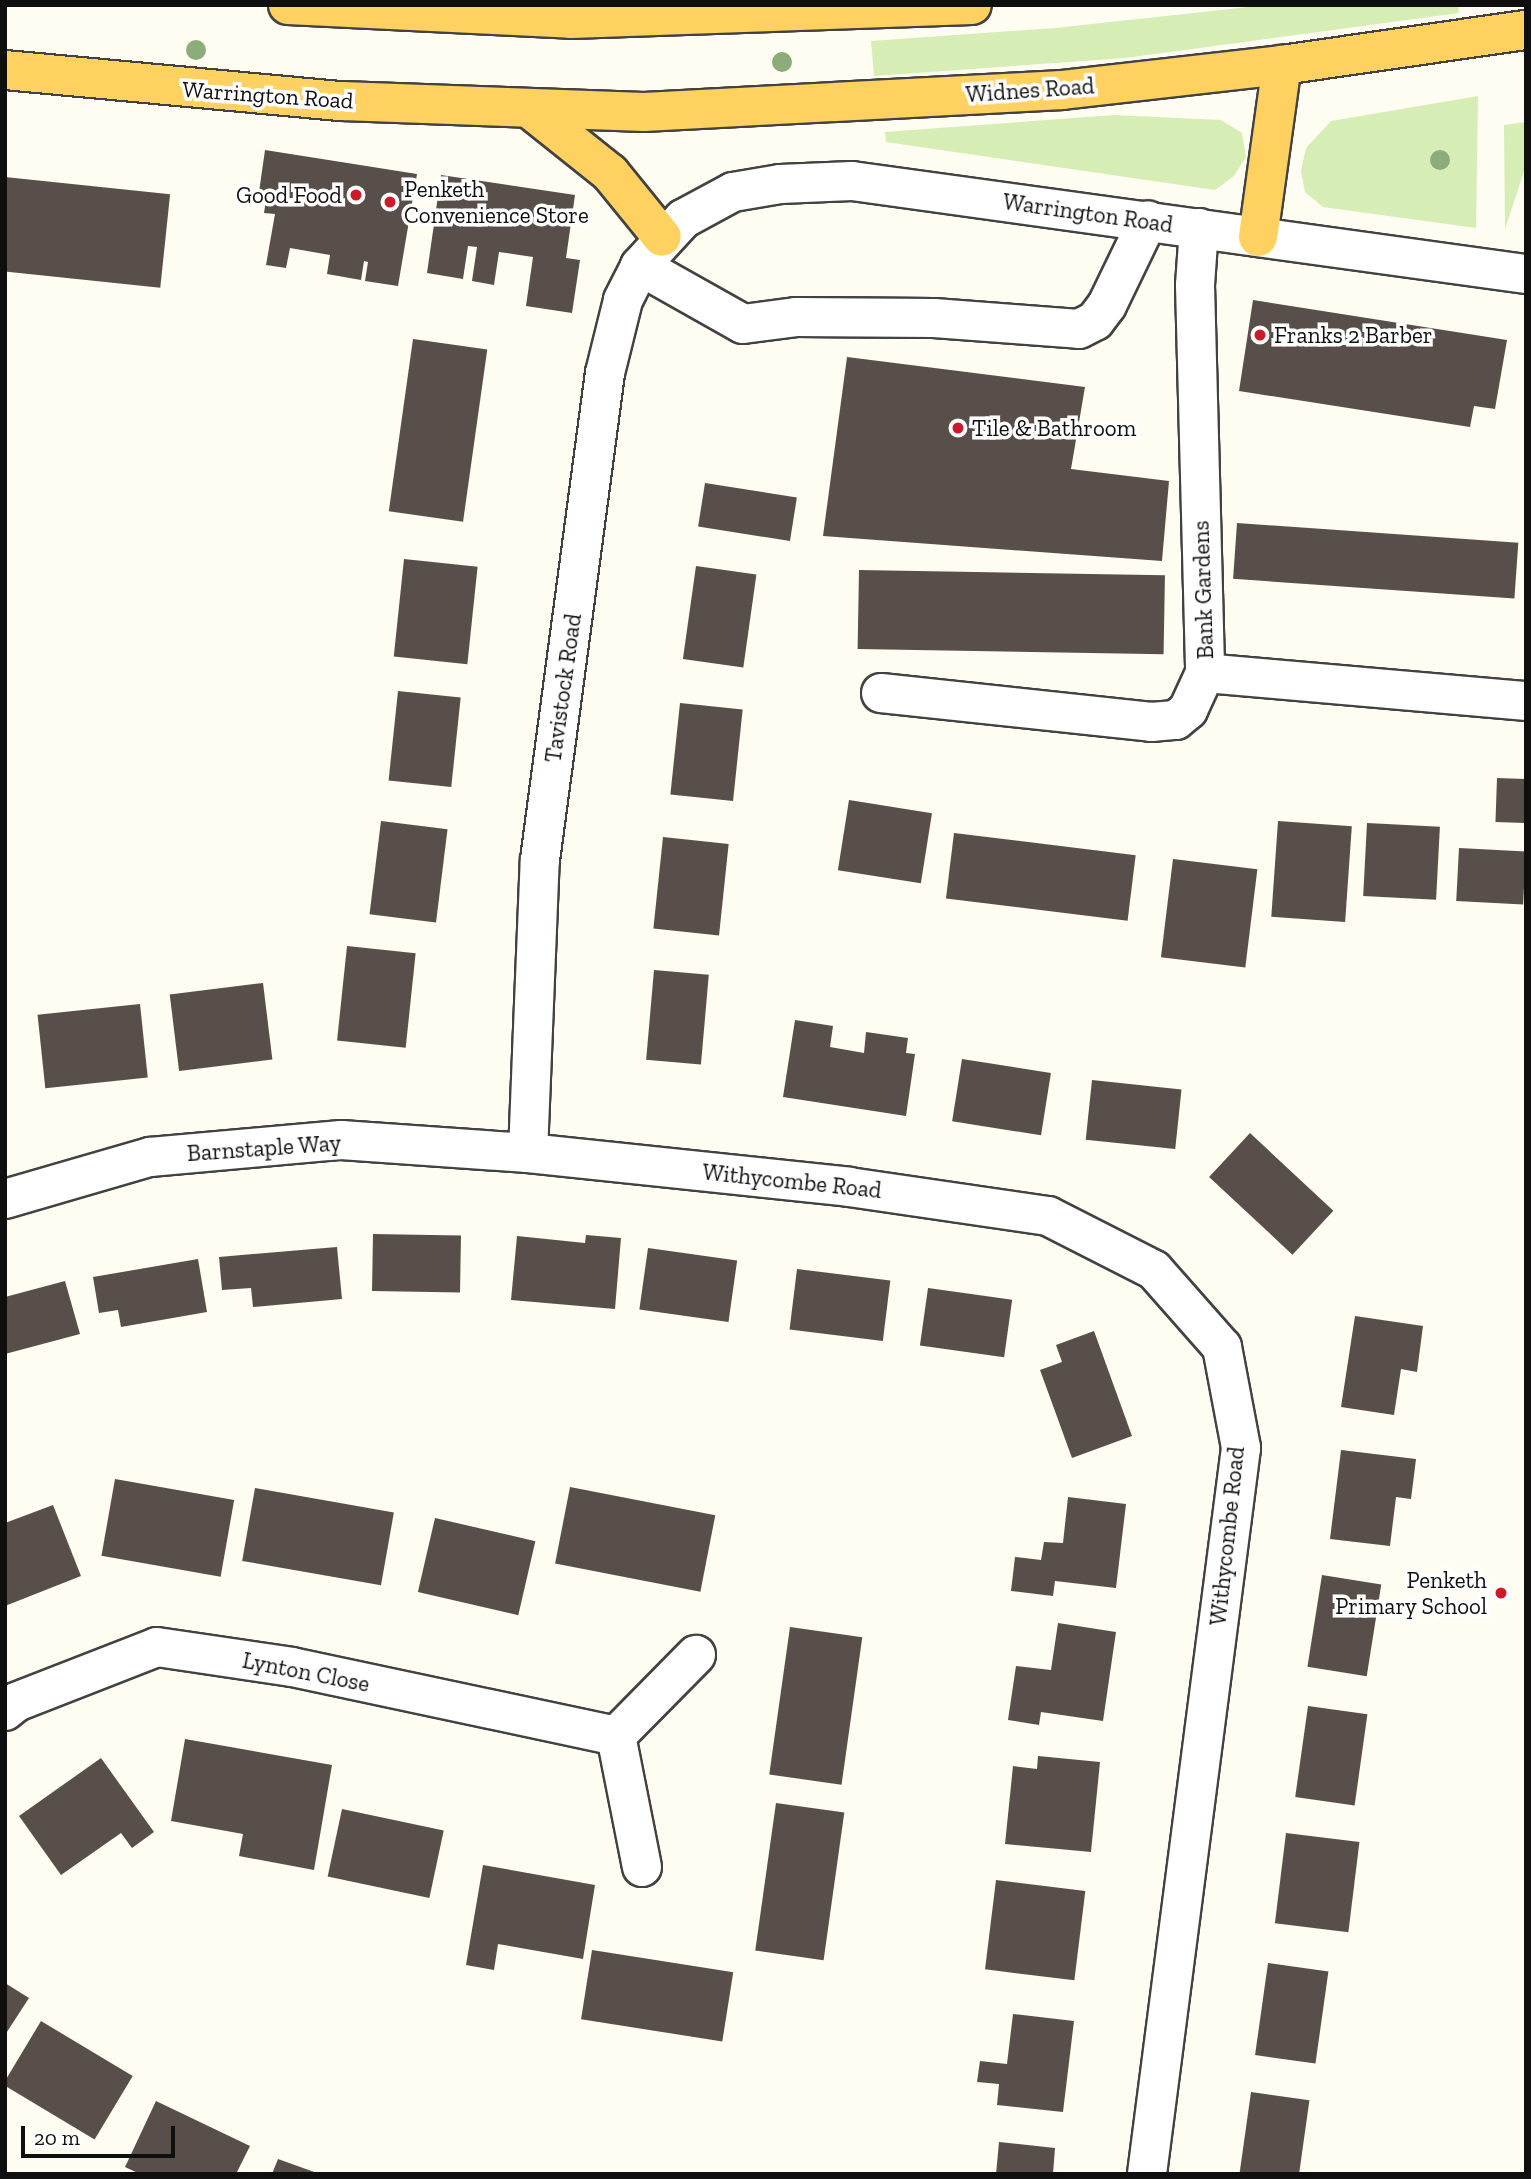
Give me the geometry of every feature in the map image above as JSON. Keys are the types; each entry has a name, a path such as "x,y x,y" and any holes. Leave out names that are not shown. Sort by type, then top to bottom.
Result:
{"main road":[{"path":"288,5 571,19 741,11 956,6"},
{"name":"Widnes Road","path":"531,110 644,111 1034,91 1283,65 1526,30"},
{"path":"1258,237 1283,65"},
{"name":"Warrington Road","path":"5,70 342,101 531,110"},
{"path":"531,110 610,173 651,252"}],"street":[{"name":"Warrington Road","path":"651,252 693,213 733,192 780,184 852,181 1526,274"},
{"path":"651,252 743,324 796,317 934,318 1079,329 1095,321 1107,305 1148,220"},
{"name":"Bank Gardens","path":"1199,228 1195,285 1205,673 1526,702"},
{"name":"Tavistock Road","path":"528,1153 540,860 604,373 623,300 651,252"},
{"path":"881,693 1151,722 1176,720 1188,710 1205,673"},
{"name":"Barnstaple Way","path":"5,1199 150,1157 341,1140 528,1153"},
{"name":"Withycombe Road","path":"528,1153 849,1186 1048,1216 1154,1269 1222,1347 1241,1448 1147,2174"},
{"name":"Lynton Close","path":"5,1711 16,1702 157,1647 292,1667 616,1736"},
{"path":"642,1867 616,1736 696,1655"}],"green space":[{"path":"1267,5 1458,5 1459,13 1125,58 874,76 871,41 1055,28"},
{"path":"1478,96 1476,228 1323,207 1305,192 1301,171 1306,148 1331,121"},
{"path":"1114,115 1221,120 1242,133 1246,157 1234,176 1215,190 886,142 885,132"},
{"path":"1526,122 1526,165 1505,229 1504,125"}],"building":[{"path":"265,150 417,174 398,286 365,281 368,262 364,261 361,280 327,274 330,255 290,248 286,268 266,265 275,214 264,213 266,200 258,199"},
{"path":"441,175 575,195 566,258 580,260 572,313 526,306 533,257 499,252 494,285 472,281 477,247 468,246 463,279 427,273"},
{"path":"5,177 170,194 160,288 5,272"},
{"path":"1253,300 1507,340 1495,409 1474,406 1470,427 1239,391"},
{"path":"413,339 487,349 463,522 389,511"},
{"name":"Tile & Bathroom","path":"847,357 1085,387 1071,469 1169,481 1162,561 823,536"},
{"path":"705,483 797,498 790,541 698,526"},
{"path":"1237,523 1518,543 1514,599 1233,579"},
{"path":"404,559 478,567 467,664 394,656"},
{"path":"696,566 756,574 743,668 683,659"},
{"path":"859,570 1165,575 1164,654 858,649"},
{"path":"398,691 461,698 451,787 389,781"},
{"path":"680,703 743,710 733,801 670,794"},
{"path":"1497,778 1526,779 1524,823 1495,822"},
{"path":"849,800 932,813 921,883 838,870"},
{"path":"381,821 448,829 436,922 370,914"},
{"path":"1278,821 1352,826 1345,922 1271,917"},
{"path":"1367,823 1440,827 1436,900 1363,896"},
{"path":"954,833 1136,855 1128,921 946,899"},
{"path":"663,837 729,844 719,935 653,928"},
{"path":"1459,848 1526,852 1523,904 1456,901"},
{"path":"1173,859 1257,869 1245,968 1161,957"},
{"path":"347,946 416,953 406,1048 337,1040"},
{"path":"654,970 709,975 701,1064 646,1060"},
{"path":"263,983 272,1059 179,1071 170,994"},
{"path":"140,1004 148,1078 45,1088 38,1015"},
{"path":"795,1020 833,1026 830,1047 864,1053 866,1032 908,1038 906,1053 915,1054 906,1116 783,1097"},
{"path":"962,1059 1051,1073 1041,1135 952,1121"},
{"path":"1092,1080 1182,1089 1175,1149 1086,1140"},
{"path":"1250,1133 1333,1211 1292,1255 1209,1177"},
{"path":"373,1234 461,1236 460,1293 372,1291"},
{"path":"586,1235 621,1238 615,1309 511,1300 517,1236 585,1243"},
{"path":"337,1247 342,1299 253,1307 251,1288 222,1290 219,1257"},
{"path":"648,1248 737,1261 728,1322 639,1309"},
{"path":"198,1259 207,1312 121,1327 118,1310 99,1313 93,1277"},
{"path":"797,1269 890,1280 883,1341 790,1330"},
{"path":"65,1281 80,1334 5,1354 5,1297"},
{"path":"928,1288 1012,1300 1004,1357 920,1345"},
{"path":"1355,1316 1423,1326 1417,1372 1401,1369 1394,1415 1341,1407"},
{"path":"1094,1331 1132,1436 1072,1458 1040,1370 1062,1362 1056,1345"},
{"path":"1341,1450 1416,1459 1411,1499 1396,1497 1390,1546 1330,1539"},
{"path":"115,1479 234,1500 221,1577 101,1556"},
{"path":"570,1487 715,1515 700,1592 555,1564"},
{"path":"255,1488 394,1512 381,1585 242,1561"},
{"path":"1068,1497 1126,1504 1116,1588 1055,1581 1053,1596 1011,1591 1015,1557 1041,1560 1044,1542 1063,1543"},
{"path":"53,1505 81,1576 5,1606 5,1523"},
{"path":"435,1518 535,1541 518,1615 418,1592"},
{"path":"1322,1575 1381,1584 1367,1676 1307,1667"},
{"path":"1058,1623 1116,1632 1103,1721 1041,1712 1039,1725 1008,1720 1016,1666 1051,1670"},
{"path":"790,1627 862,1637 842,1785 769,1775"},
{"path":"1308,1706 1367,1714 1355,1805 1295,1797"},
{"path":"185,1739 332,1765 314,1870 239,1856 243,1834 171,1821"},
{"path":"1038,1756 1100,1762 1091,1852 1005,1844 1013,1766 1037,1769"},
{"path":"101,1758 154,1832 132,1848 121,1833 61,1875 19,1816"},
{"path":"776,1803 844,1813 824,1960 755,1951"},
{"path":"342,1809 444,1831 429,1898 328,1876"},
{"path":"1286,1833 1359,1842 1348,1932 1275,1923"},
{"path":"483,1865 595,1885 583,1959 498,1944 494,1970 466,1965"},
{"path":"996,1880 1085,1891 1074,1980 985,1969"},
{"path":"592,1950 733,1972 722,2042 581,2019"},
{"path":"1268,1963 1328,1971 1315,2064 1255,2055"},
{"path":"5,1983 29,1998 5,2035"},
{"path":"1013,2014 1074,2021 1063,2112 997,2105 999,2084 977,2082 980,2061 1007,2064"},
{"path":"41,2021 133,2076 95,2140 5,2086 5,2081"},
{"path":"1251,2092 1309,2100 1299,2174 1239,2174"},
{"path":"156,2101 250,2146 236,2174 140,2174 125,2167"},
{"path":"999,2142 1055,2148 1053,2174 996,2174"},
{"path":"278,2159 317,2173 317,2174 272,2174"}],"place":[{"name":"Good Food","path":"356,195"},
{"name":"Penketh Convenience Store","path":"390,202"},
{"name":"Franks 2 Barber","path":"1260,335"},
{"name":"Tile & Bathroom","path":"958,428"},
{"name":"Penketh Primary School","path":"1501,1593"}]}
